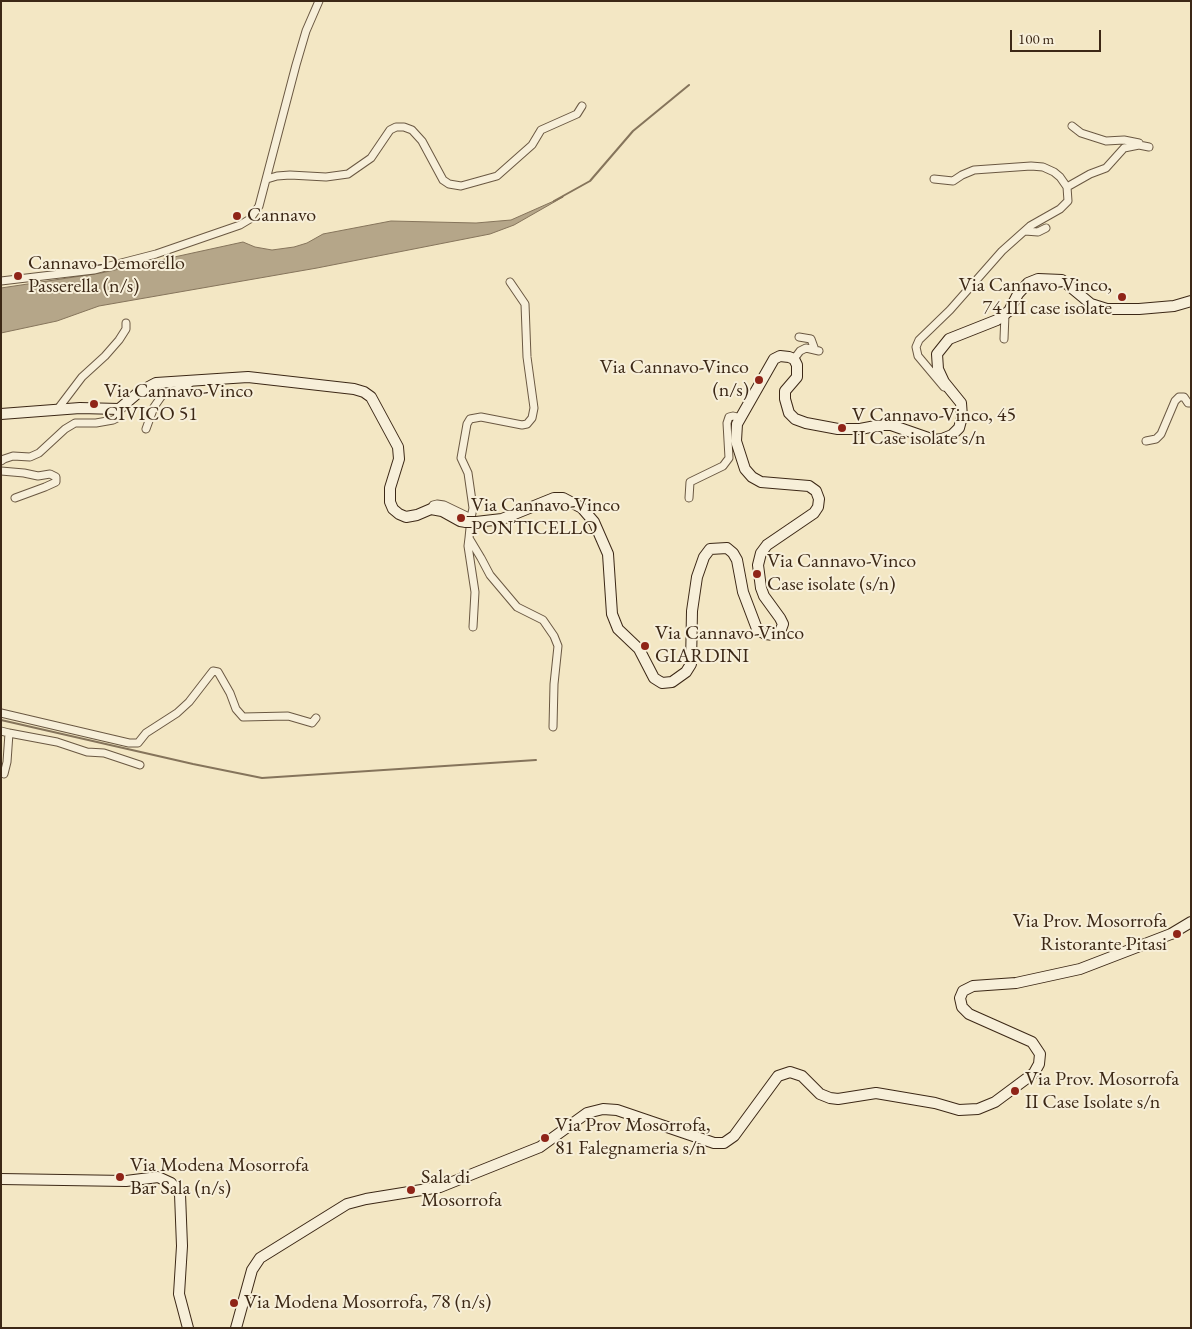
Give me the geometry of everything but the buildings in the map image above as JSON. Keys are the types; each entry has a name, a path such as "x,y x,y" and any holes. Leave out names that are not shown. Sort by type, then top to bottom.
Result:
{"street":[{"path":"1,282 94,270 156,254 240,225 250,219 257,212 296,65 306,31 319,1"},
{"path":"267,179 290,175 326,177 348,174 371,158 390,130 396,127 404,127 412,130 422,141 443,180 456,186 462,186 497,176 532,145 542,130 577,114 582,106"},
{"path":"1068,187 1090,174 1106,168 1124,148 1139,145 1149,147 1129,140 1106,141 1081,133 1072,126"},
{"path":"934,179 953,180 962,174 974,170 1031,166 1043,167 1054,172 1068,187 1068,201 1060,209 1025,231 1002,251 950,310 920,340 916,347 918,356 930,371 941,384 956,396"},
{"path":"1025,231 1038,232 1046,228"},
{"path":"794,359 797,365 797,376 785,391 786,406 789,413 795,419 806,423 853,429 891,425 934,440 942,440 952,435 958,428 962,417 961,403 944,382 938,370 937,354 949,339 997,320 1006,314 1028,283 1038,280 1062,280 1091,304 1107,309 1174,306 1191,301"},
{"path":"473,627 475,592 468,546 473,508 468,473 461,458 467,424 470,419 481,417 522,425 527,424 532,418 534,408 527,357 526,304 510,282"},
{"path":"1004,339 1006,314"},
{"path":"57,410 82,377 120,340 126,329 126,323"},
{"path":"794,359 800,351 806,348 817,350 811,339 799,337"},
{"path":"1,461 4,458 13,456 30,457 39,453 65,429 76,423 96,423 117,418 119,409 139,392 156,383 248,377 364,392 370,397 398,447 399,459 390,488 390,502 393,509 406,517 431,509 442,511 460,521 471,521 502,519 554,498 563,498 582,508 594,522 608,554 612,614 618,629 639,650 654,678 662,683 672,682 686,672 691,664 692,612 697,577 704,557 710,548 727,548 734,553 743,592 758,629 766,634 774,635 780,632 783,624 764,596 761,588 758,565 761,553 767,545 814,513 818,507 819,499 816,491 809,486 761,482 752,477 746,469 736,441 736,428 774,358 780,356 794,359"},
{"path":"146,429 154,407 162,394 187,386 193,380"},
{"path":"1146,442 1156,439 1161,434 1175,401 1179,397 1184,397 1188,403 1191,403"},
{"path":"1,414 80,408 119,409"},
{"path":"689,498 690,482 723,466 729,458 727,423 730,417 741,418"},
{"path":"1,471 24,472 38,476 50,474 56,477 56,482 15,498"},
{"path":"469,538 500,589 517,607 543,620 554,636 558,646 554,684 554,727"},
{"path":"1,713 128,743 138,743 146,733 177,713 189,702 213,671 218,672 230,693 236,709 243,717 288,716 312,722 316,718"},
{"path":"4,774 8,762 5,732 57,742 87,752 104,753 140,765"},
{"path":"236,1328 252,1270 260,1258 347,1204 366,1199 440,1187 540,1147 587,1113 603,1109 617,1110 714,1143 724,1143 734,1136 778,1076 790,1072 802,1076 820,1094 830,1098 838,1099 876,1093 936,1103 959,1110 978,1109 995,1102 1034,1073 1039,1064 1040,1054 1032,1042 969,1014 962,1007 960,998 963,991 973,986 1016,983 1080,969 1171,934 1191,922"},
{"path":"1,1179 126,1181 158,1177 170,1183 180,1194 182,1246 179,1294 188,1328"}],"shaded area":[{"path":"563,197 514,225 490,234 317,268 99,306 57,321 1,333 1,288 101,273 243,242 255,247 272,250 294,247 307,243 323,234 391,221 476,223 511,220"}],"waterway":[{"path":"554,201 590,181 633,131 689,85"},
{"path":"1,720 262,778 536,760"}],"place":[{"name":"Cannavo","path":"237,216"},
{"name":"Cannavo-Demorello Passerella (n/s)","path":"18,276"},
{"name":"Via Cannavo-Vinco, 74 III case isolate","path":"1122,297"},
{"name":"Via Cannavo-Vinco (n/s)","path":"759,380"},
{"name":"Via Cannavo-Vinco CIVICO 51","path":"94,404"},
{"name":"V Cannavo-Vinco, 45 II Case isolate s/n","path":"842,428"},
{"name":"Via Cannavo-Vinco PONTICELLO","path":"461,518"},
{"name":"Via Cannavo-Vinco Case isolate (s/n)","path":"757,574"},
{"name":"Via Cannavo-Vinco GIARDINI","path":"645,646"},
{"name":"Via Prov. Mosorrofa Ristorante Pitasi","path":"1177,934"},
{"name":"Via Prov. Mosorrofa II Case Isolate s/n","path":"1015,1091"},
{"name":"Via Prov Mosorrofa, 81 Falegnameria s/n","path":"545,1138"},
{"name":"Via Modena Mosorrofa Bar Sala (n/s)","path":"120,1177"},
{"name":"Sala di Mosorrofa","path":"411,1190"},
{"name":"Via Modena Mosorrofa, 78 (n/s)","path":"234,1303"}]}
